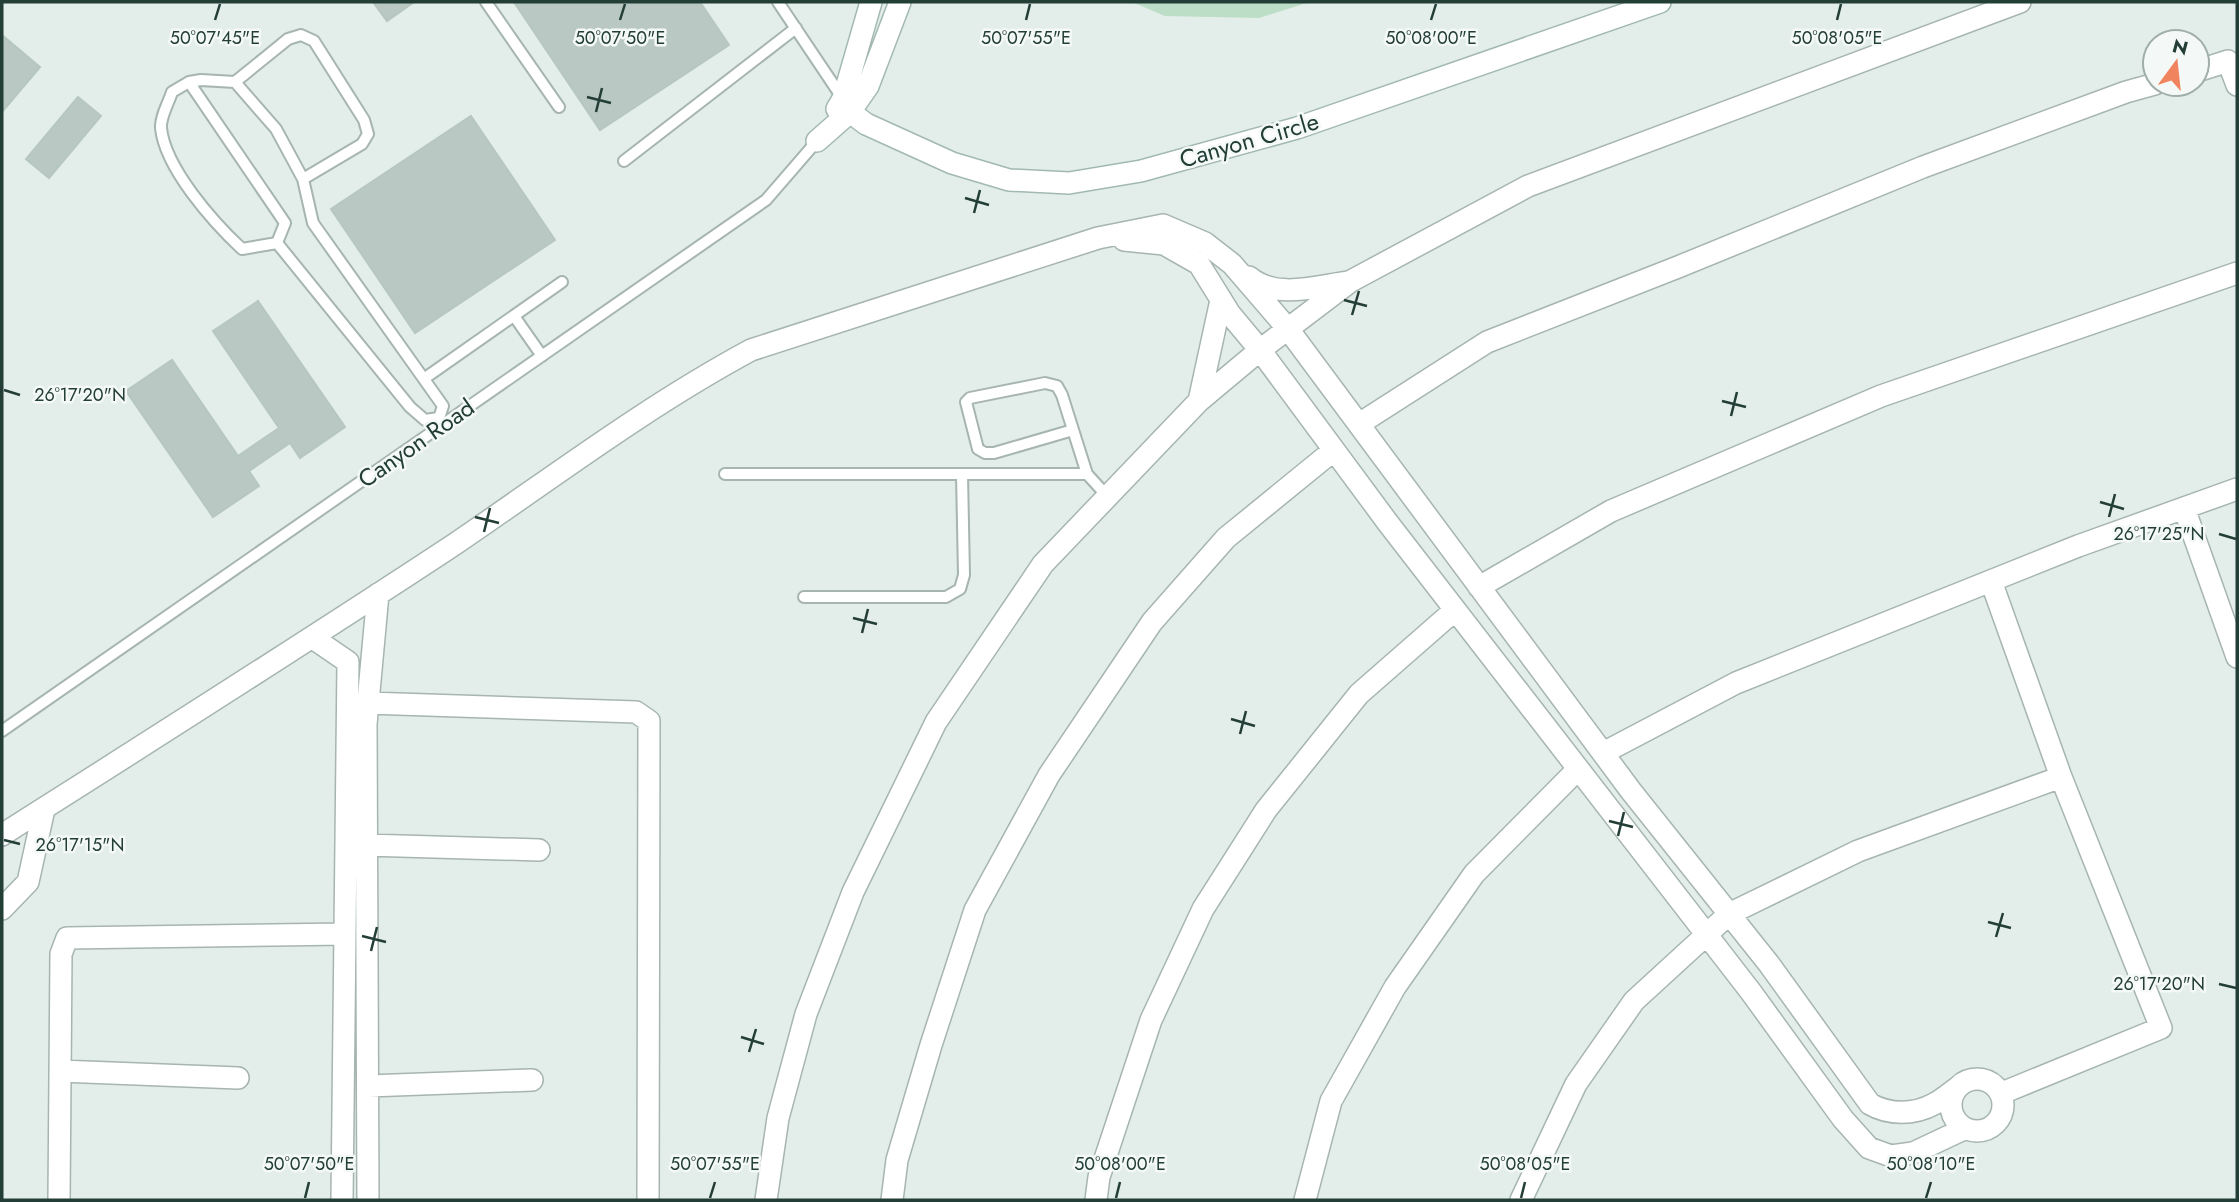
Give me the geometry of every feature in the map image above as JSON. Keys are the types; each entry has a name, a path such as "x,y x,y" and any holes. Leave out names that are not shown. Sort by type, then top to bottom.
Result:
{"street":[{"name":"Canyon Road","path":"847,105 871,2"},
{"name":"Canyon Road","path":"817,141 847,105 868,86 900,2"},
{"name":"Canyon Circle","path":"847,105 866,124 952,163 1009,180 1069,183 1140,171 1297,128 1660,2"},
{"path":"766,1200 778,1118 806,1014 859,880 936,722 1043,564 1199,401 1260,350 1351,281 1528,186 2020,2"},
{"path":"2211,66 2228,61 2237,85"},
{"path":"1359,424 1488,342 1923,167 2141,88"},
{"path":"2,835 313,638 590,451 719,368 751,351 1098,238 1164,225 1205,243 1256,284 1284,291 1351,281"},
{"path":"1098,238 1164,244 1199,264 1230,314 1707,936 1843,1118 1869,1148 1891,1156 1913,1153 1964,1129"},
{"path":"1233,264 1288,329 1603,753 1769,964 1870,1104 1881,1111 1901,1113 1934,1105 1957,1087 1966,1081 1976,1078 1986,1080 2002,1093 2004,1104 1997,1123 1988,1130 1974,1132 1964,1129 1955,1121 1951,1102 1957,1087"},
{"path":"1479,587 1611,511 1881,396 2237,273"},
{"path":"1199,401 1222,300"},
{"path":"892,1200 897,1160 975,910 1049,775 1161,611 1226,538 1334,450"},
{"path":"1603,753 1736,683 2078,546 2237,489"},
{"path":"2185,508 2237,657"},
{"path":"1991,581 2061,777 2161,1028 2002,1093"},
{"path":"369,1200 366,724 378,594"},
{"path":"1097,1200 1099,1177 1151,1020 1203,909 1266,810 1359,694 1455,610"},
{"path":"313,638 348,662 342,1200"},
{"path":"368,703 636,712 649,721 648,1200"},
{"path":"1305,1200 1331,1101 1395,987 1474,874 1578,769"},
{"path":"1521,1200 1576,1084 1634,1001 1729,914 1858,851 2061,777"},
{"path":"2,909 27,882 44,809"},
{"path":"366,845 539,850"},
{"path":"59,1200 61,954 67,938 345,934"},
{"path":"60,1071 238,1078"},
{"path":"368,1087 531,1080"}],"lane":[{"path":"486,2 559,107"},
{"path":"778,2 847,105"},
{"path":"624,161 796,28"},
{"path":"277,243 242,249 215,224 169,158 160,125 172,92 189,82 201,80 234,82 288,39 301,35 314,40 364,120 368,134 362,144 303,179"},
{"path":"189,82 285,223 277,243"},
{"path":"234,82 276,129 303,179 313,223 452,418"},
{"name":"Canyon Road","path":"2,731 766,200 817,141"},
{"path":"277,243 410,407 434,431"},
{"path":"425,378 562,282"},
{"path":"514,316 542,356"},
{"path":"1073,430 994,453 985,453 978,449 966,402 970,398 1045,383 1057,386 1062,396 1073,430 1087,474 1108,498"},
{"path":"425,420 439,418 443,406"},
{"path":"725,474 1087,474"},
{"path":"804,597 946,597 960,589 964,575 962,474"}],"green space":[{"path":"1132,2 1310,2 1259,18 1165,16"}],"building":[{"path":"373,2 414,2 387,21"},
{"path":"514,2 700,2 729,45 600,130"},
{"path":"2,35 40,67 2,112"},
{"path":"78,97 101,116 49,178 26,159"},
{"path":"471,116 555,240 415,333 331,209"},
{"path":"258,301 345,427 300,458 290,443 249,471 259,486 213,517 126,391 172,360 238,456 279,428 213,331"}]}
